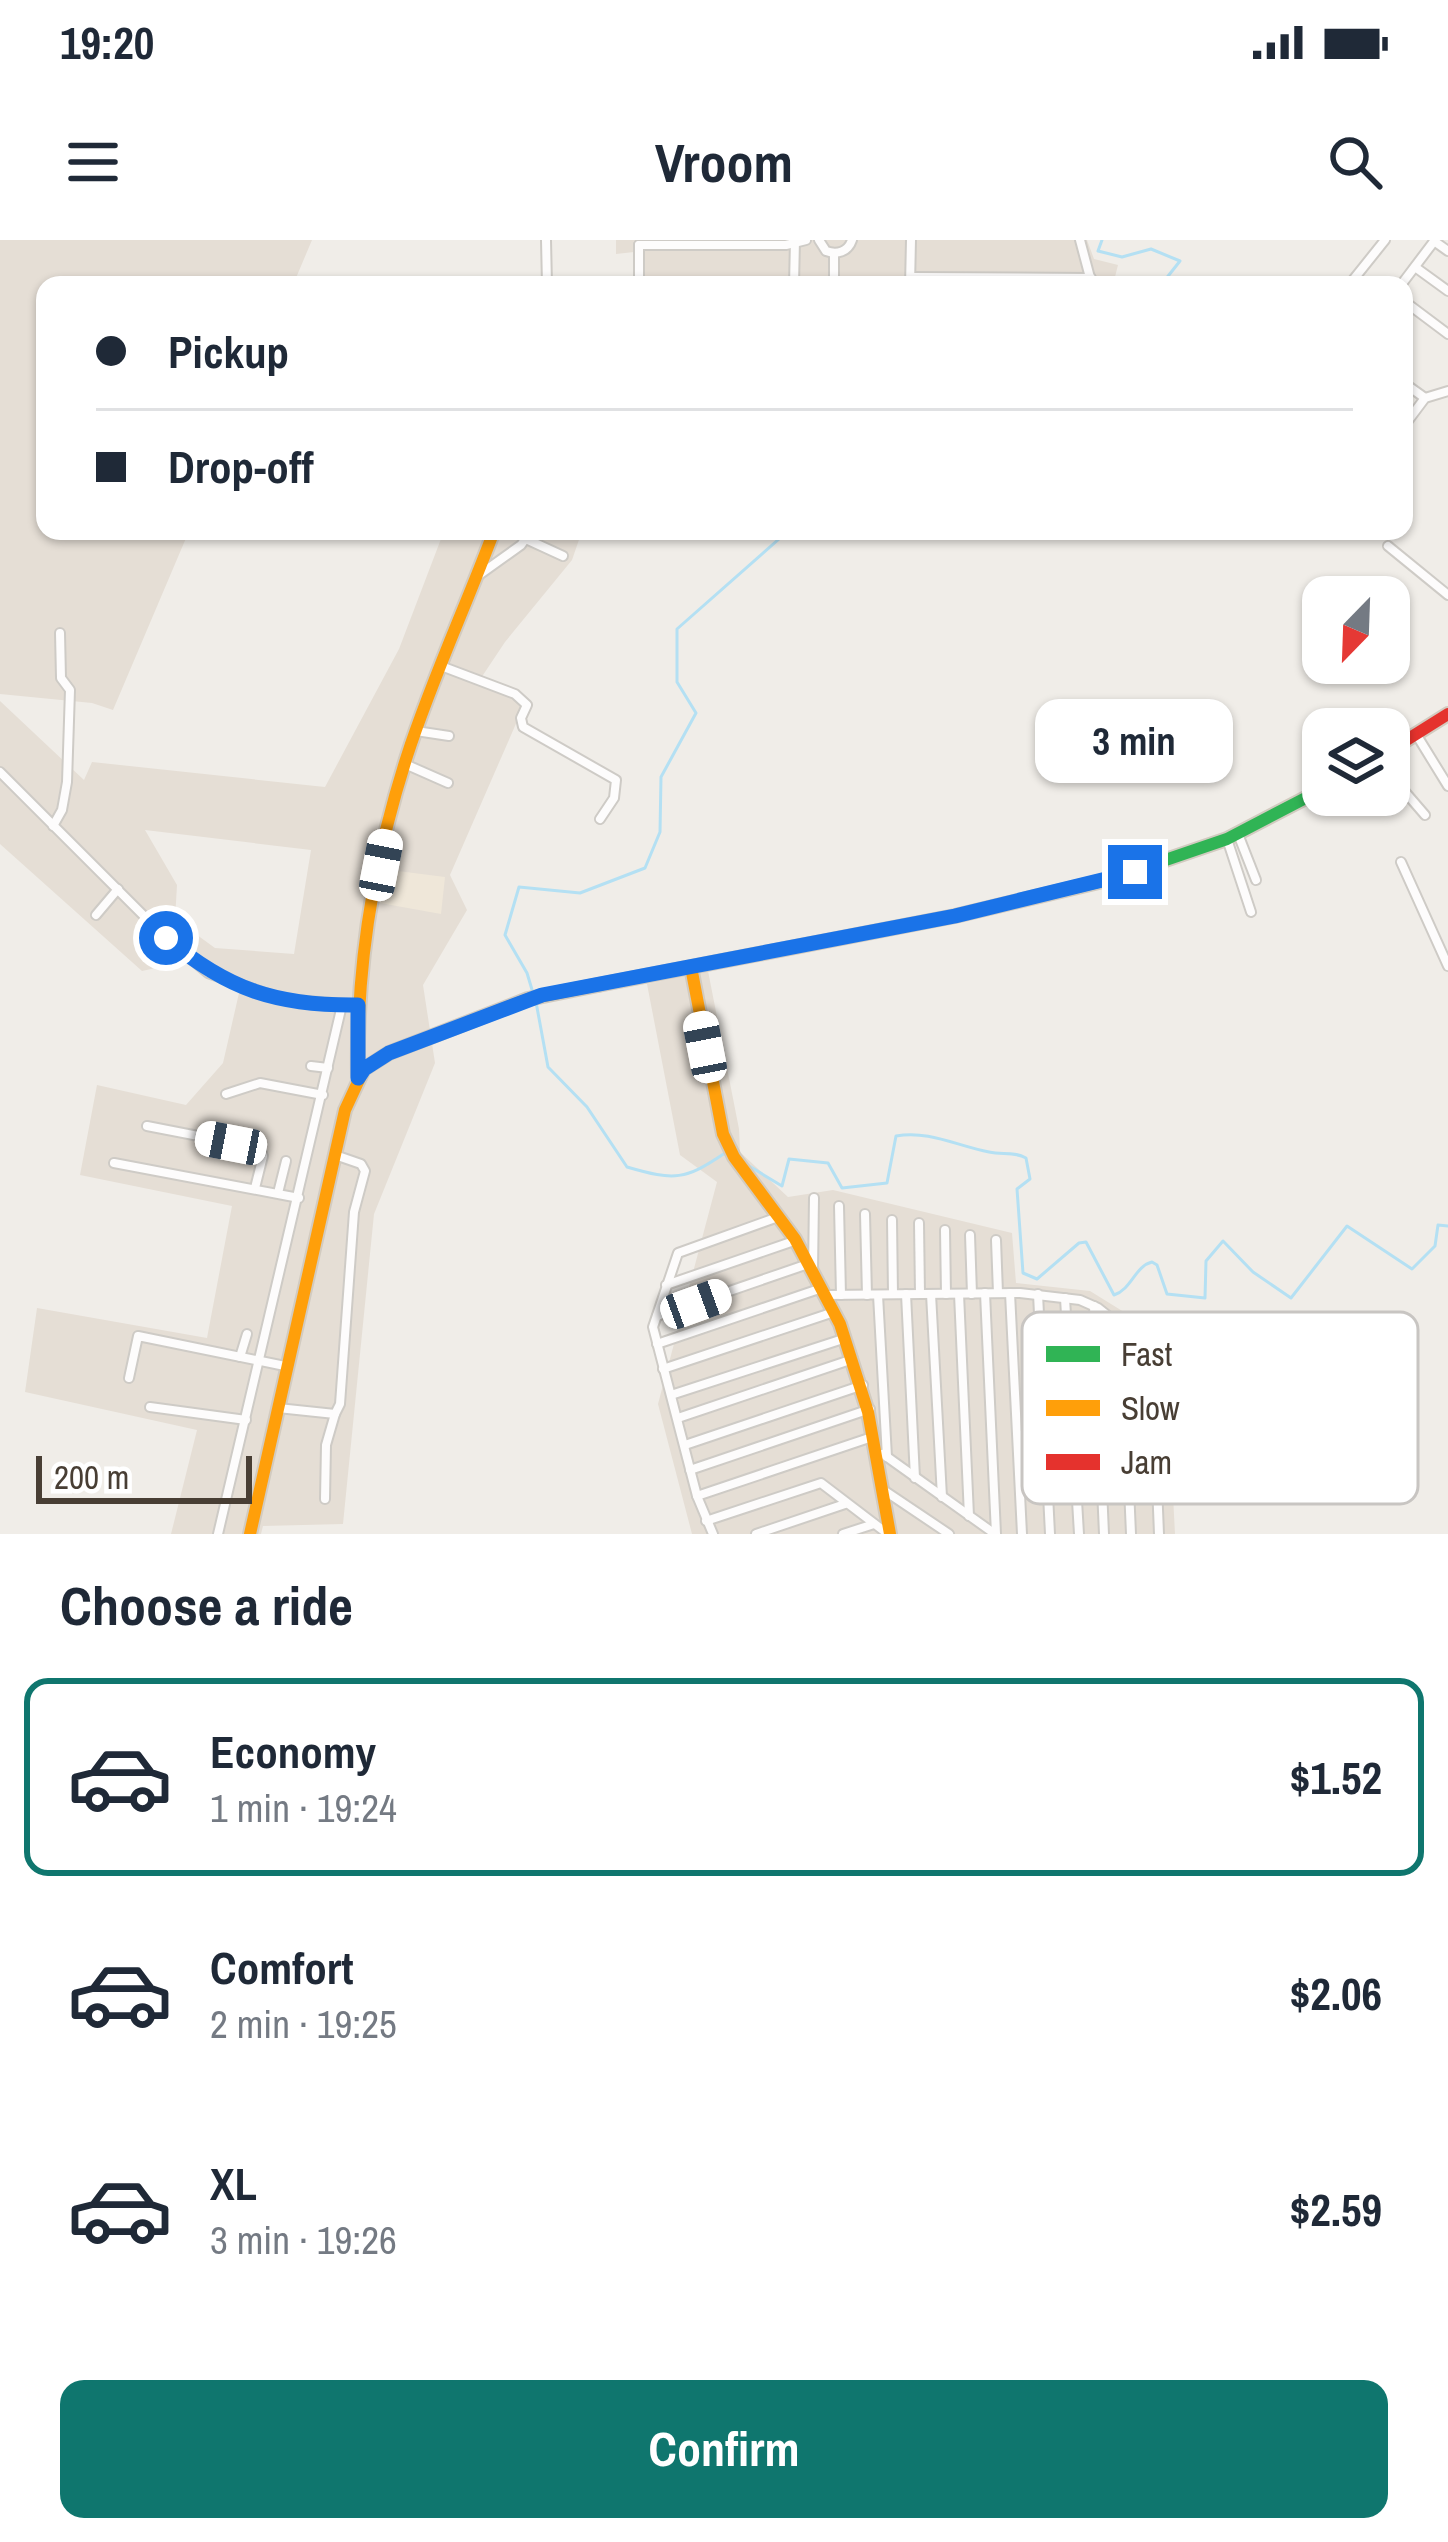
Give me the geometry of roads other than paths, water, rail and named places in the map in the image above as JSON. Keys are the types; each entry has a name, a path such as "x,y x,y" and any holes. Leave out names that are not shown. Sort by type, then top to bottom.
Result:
{"street":[{"path":"547,240 547,276"},
{"path":"819,240 826,251 834,253 847,249 852,240"},
{"path":"910,276 911,240"},
{"path":"1080,240 1090,276"},
{"path":"1355,276 1385,240"},
{"path":"1408,276 1435,240 1448,251"},
{"path":"639,276 639,242 798,241 795,276"},
{"path":"834,253 834,276"},
{"path":"1415,267 1448,291"},
{"path":"1413,308 1448,334"},
{"path":"1413,389 1425,398"},
{"path":"1413,413 1425,398 1448,391"},
{"path":"358,1078 358,1005 367,936 404,764 491,540"},
{"path":"478,576 523,540"},
{"path":"537,540 563,556"},
{"path":"1388,545 1448,595"},
{"path":"53,826 65,797 68,759 70,690 61,678 61,633"},
{"path":"441,666 515,694 526,705 523,727 603,770 617,786 609,810 600,819"},
{"path":"1410,738 1448,714"},
{"path":"416,731 449,736"},
{"path":"1416,734 1448,786"},
{"path":"404,764 448,783"},
{"path":"598,782 603,770"},
{"path":"0,772 208,973 282,999 358,1005"},
{"path":"1410,798 1425,815"},
{"path":"250,1534 335,1155 352,1088 364,1069 389,1053 535,997 955,916 1107,880 1232,837 1302,800"},
{"path":"1232,837 1256,880"},
{"path":"1232,837 1251,912"},
{"path":"1401,862 1448,966"},
{"path":"96,915 118,890"},
{"path":"691,967 722,1134 731,1159 760,1187 830,1293"},
{"path":"218,1534 342,1005"},
{"path":"311,1066 328,1068"},
{"path":"226,1094 260,1082 322,1095"},
{"path":"148,1126 260,1148 263,1156 255,1189"},
{"path":"325,1499 326,1444 340,1404 349,1320 354,1212 365,1171 361,1163 335,1155"},
{"path":"278,1193 286,1162"},
{"path":"114,1163 299,1198"},
{"path":"810,1268 814,1198"},
{"path":"838,1206 830,1293 880,1448 995,1534"},
{"path":"865,1214 867,1295"},
{"path":"712,1534 690,1470 653,1327 673,1258 682,1250 778,1217"},
{"path":"892,1220 893,1294"},
{"path":"919,1223 920,1294"},
{"path":"945,1230 946,1294"},
{"path":"970,1235 972,1294"},
{"path":"996,1240 998,1293"},
{"path":"665,1285 794,1241"},
{"path":"657,1316 810,1268"},
{"path":"657,1344 830,1293 1038,1294 1102,1312"},
{"path":"985,1293 995,1534"},
{"path":"1010,1293 1022,1534"},
{"path":"906,1294 915,1478"},
{"path":"931,1294 942,1497"},
{"path":"959,1294 969,1516"},
{"path":"1038,1294 1039,1312"},
{"path":"878,1295 880,1448 889,1529"},
{"path":"1065,1298 1066,1312"},
{"path":"1094,1306 1094,1312"},
{"path":"664,1369 834,1312"},
{"path":"240,1358 247,1334"},
{"path":"129,1378 138,1336 285,1366"},
{"path":"670,1395 846,1338"},
{"path":"678,1418 854,1359"},
{"path":"685,1445 863,1384"},
{"path":"150,1406 246,1420"},
{"path":"277,1408 335,1414"},
{"path":"690,1470 870,1409"},
{"path":"1018,1436 1022,1436"},
{"path":"698,1496 880,1448"},
{"path":"706,1521 820,1483 889,1529"},
{"path":"885,1491 949,1534"},
{"path":"756,1534 846,1504"},
{"path":"1048,1504 1050,1534"},
{"path":"1077,1504 1078,1534"},
{"path":"1103,1504 1104,1534"},
{"path":"1130,1504 1131,1534"},
{"path":"1159,1504 1160,1534"},
{"path":"843,1534 889,1529"}],"waterway":[{"path":"1102,240 1098,251 1122,257 1151,249 1180,261 1168,276"},
{"path":"533,993 505,935 519,887 580,893 645,868 660,832 661,777 696,713 677,682 677,629 778,540"},
{"path":"536,1002 548,1067 587,1107 627,1167 679,1175 700,1169 725,1153"},
{"path":"744,1163 782,1186 789,1159 828,1163 842,1188 887,1183 896,1136 931,1137 1021,1156 1026,1158 1030,1179 1017,1189 1023,1273 1037,1279 1086,1242 1114,1295 1152,1262 1167,1294 1205,1298 1206,1261 1223,1241 1253,1272 1291,1298 1347,1226 1412,1269 1435,1246 1438,1225 1448,1226"}]}
